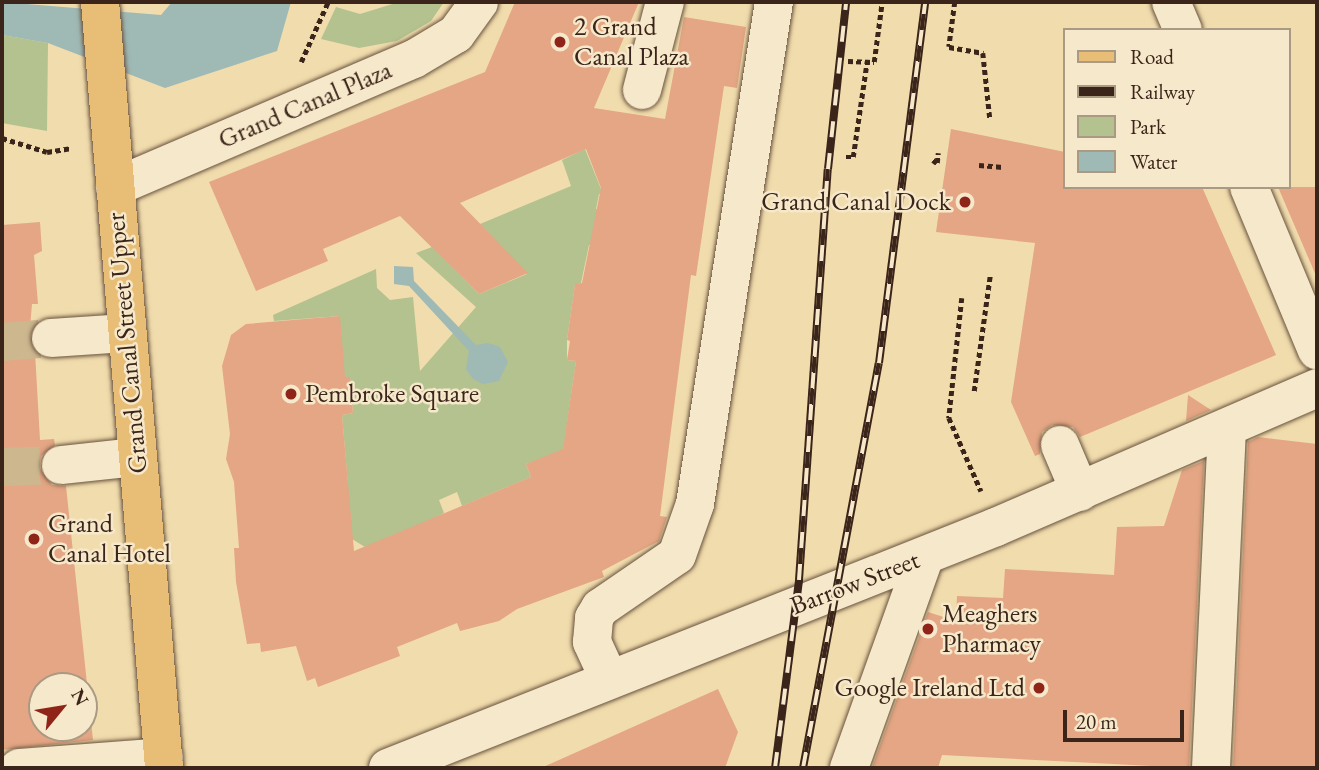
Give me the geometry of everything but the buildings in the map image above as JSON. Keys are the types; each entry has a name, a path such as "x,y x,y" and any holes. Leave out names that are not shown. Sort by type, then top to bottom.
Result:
{"main road":[{"name":"Grand Canal Street Upper","path":"100,2 136,457 164,763"}],"street":[{"name":"Grand Canal Plaza","path":"115,187 414,59 456,34 479,2"},
{"path":"642,90 665,2"},
{"path":"609,679 592,642 594,618 600,608 677,555 693,514 774,2"},
{"path":"1171,2 1182,28"},
{"path":"1250,189 1317,351"},
{"path":"51,338 127,333"},
{"name":"Barrow Street","path":"388,768 925,556 1080,492 1317,388"},
{"path":"1211,768 1227,429"},
{"path":"1060,445 1080,492"},
{"path":"61,465 136,457"},
{"path":"849,768 925,556"},
{"path":"19,768 164,763"}],"path":[{"path":"848,61 874,62 882,2"},
{"path":"955,2 949,47 983,53 990,119"},
{"path":"846,157 853,157 867,61"},
{"path":"2,138 47,152 111,143"},
{"path":"935,162 938,153"},
{"path":"979,165 1003,167"},
{"path":"974,391 990,276"},
{"path":"962,298 949,418 966,456"}],"green space":[{"path":"399,2 444,2 431,21 397,41 359,48 321,39 336,7 360,14"},
{"path":"2,35 48,43 47,131 2,123"},
{"path":"585,149 603,194 599,194 596,209 602,211 596,244 589,245 581,283 575,285 567,340 567,360 576,361 563,452 526,464 531,477 462,506 457,492 439,500 444,513 373,552 344,534 348,485 342,415 353,413 350,377 339,378 340,316 274,321 273,315 376,269 377,288 390,300 413,297 420,371 476,307 416,253 432,247 479,294 527,274 480,224 571,186 562,160"}],"water":[{"path":"2,2 161,15 172,2 291,2 277,51 165,88 48,43 2,35"},
{"path":"394,266 413,267 414,281 476,345 488,343 500,347 508,362 499,381 483,384 473,379 466,369 469,351 409,286 394,284"}],"tunnel":[{"path":"2,342 51,338"},
{"path":"2,467 61,465"}],"railway":[{"path":"775,768 799,580 828,169 846,2"},
{"path":"803,768 879,363 925,2"}],"place":[{"name":"2 Grand Canal Plaza","path":"560,42"},
{"name":"Grand Canal Dock","path":"965,202"},
{"name":"Pembroke Square","path":"291,394"},
{"name":"Grand Canal Hotel","path":"34,539"},
{"name":"Meaghers Pharmacy","path":"928,629"},
{"name":"Google Ireland Ltd","path":"1039,688"}]}
